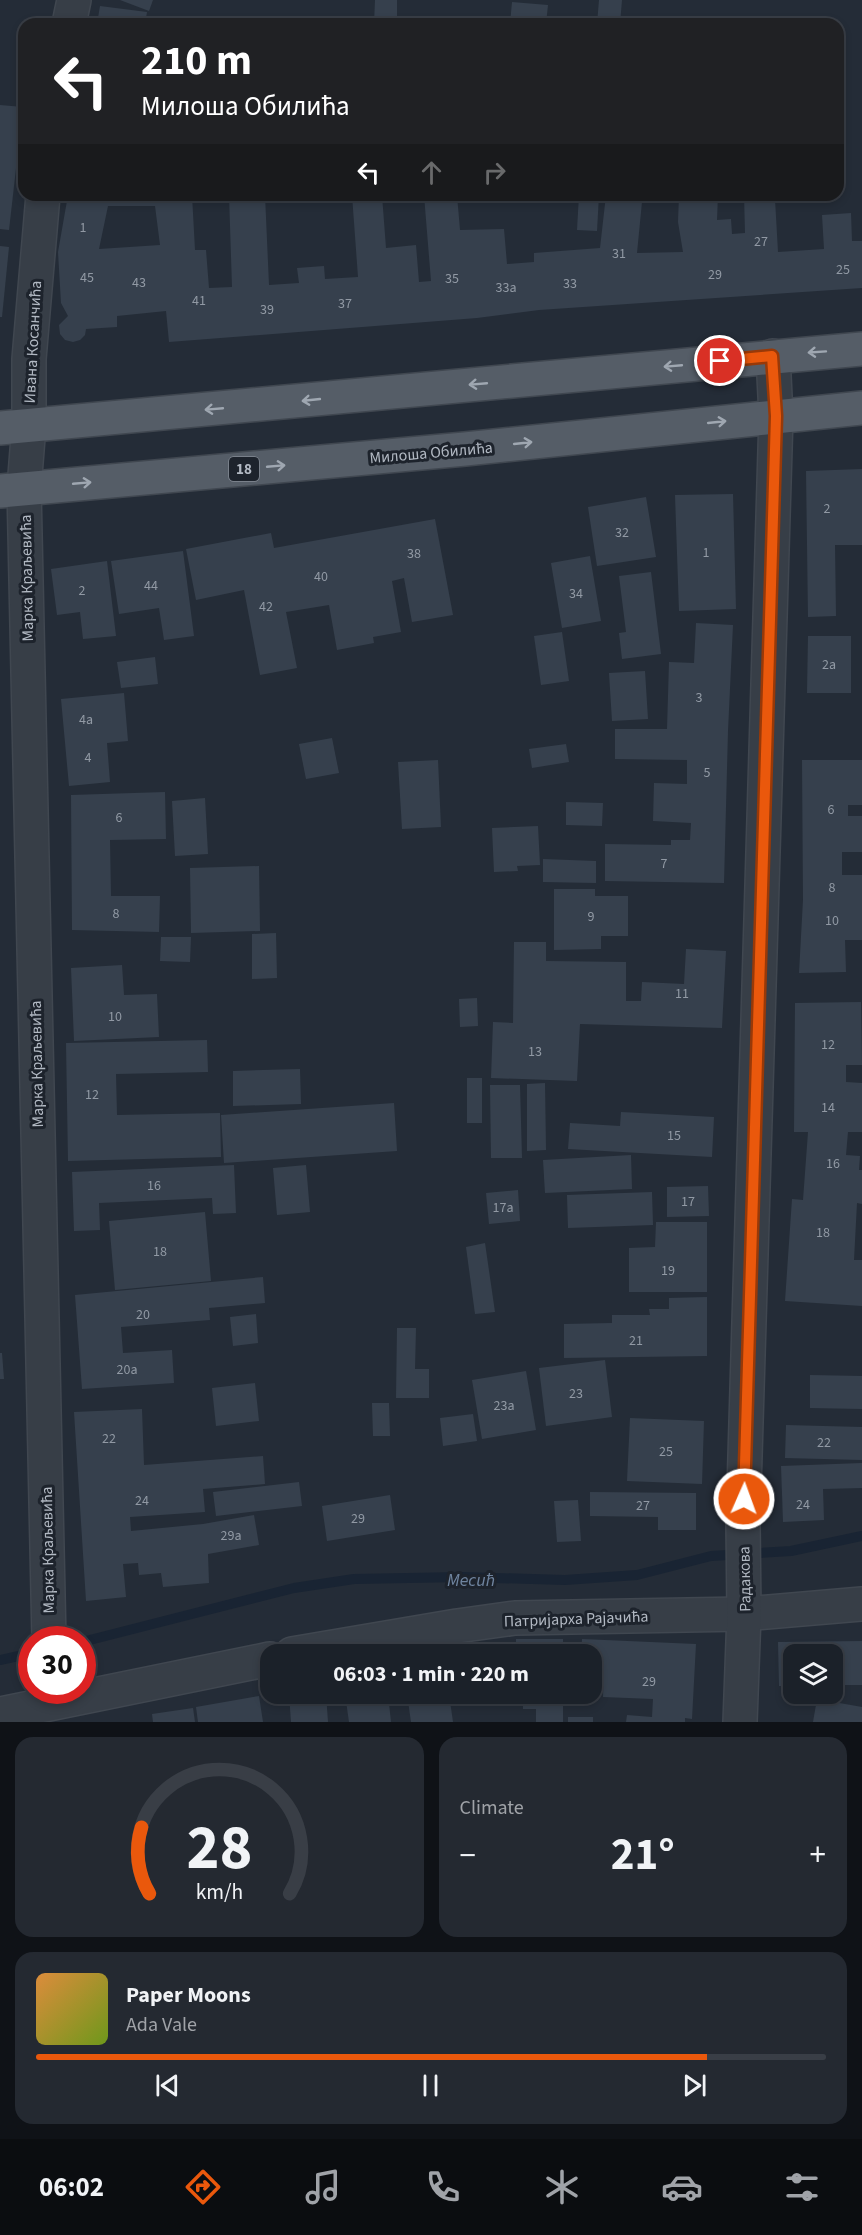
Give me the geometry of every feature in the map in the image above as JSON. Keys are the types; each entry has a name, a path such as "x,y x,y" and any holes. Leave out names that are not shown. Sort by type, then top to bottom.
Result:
{"main road":[{"path":"14,426 862,349"},
{"name":"Милоша Обилића","path":"12,490 465,449 862,408"}],"street":[{"path":"70,18 74,0"},
{"name":"Ивана Косанчића","path":"12,490 14,426 29,359 42,201"},
{"name":"Радакова","path":"740,1722 744,1614 743,1523 776,416 772,356"},
{"name":"Марка Краљевића","path":"12,490 49,1626"},
{"name":"Патријарха Рајачића","path":"351,1644 515,1618 744,1614 862,1604"},
{"path":"0,1714 53,1706 260,1661"}],"building":[{"path":"120,0 153,0 149,11"},
{"path":"375,0 397,0 397,18 374,18"},
{"path":"599,0 622,0 620,18 598,18"},
{"path":"512,2 548,5 547,18 511,18"},
{"path":"100,6 147,12 146,18 98,18"},
{"path":"0,105 18,107 18,151 9,230 0,229"},
{"path":"67,201 192,201 195,250 206,250 209,288 232,287 229,201 265,201 269,285 299,283 297,268 324,266 325,279 358,277 352,201 382,201 386,248 416,245 419,282 431,281 424,201 458,201 460,230 504,229 507,264 534,262 534,253 600,248 605,201 659,201 659,203 642,202 637,253 683,252 678,222 679,201 718,201 717,220 731,219 732,234 745,233 744,201 775,201 778,252 824,249 822,215 851,213 852,241 862,241 862,288 539,310 477,318 169,342 166,311 117,316 117,327 86,329 85,335 80,340 73,342 65,340 60,334 59,325 68,316 61,303 58,252","holes":["108,206 155,206 160,245 99,249"]},
{"path":"579,201 599,201 597,231 577,230"},
{"path":"0,246 9,247 2,317 0,317"},
{"path":"862,469 862,545 835,545 836,616 808,617 806,471"},
{"path":"733,494 736,609 679,611 675,495"},
{"path":"646,497 656,557 597,566 588,507"},
{"path":"435,519 453,615 412,622 404,578 392,581 401,632 373,637 374,643 337,650 329,605 286,612 297,668 260,675 244,590 196,600 186,549 271,533 274,548"},
{"path":"183,551 194,636 164,640 159,608 119,614 111,561"},
{"path":"590,556 601,621 562,628 551,563"},
{"path":"107,561 116,636 83,639 80,612 57,615 51,569"},
{"path":"651,572 661,654 622,659 619,633 626,632 619,576"},
{"path":"696,623 733,625 724,883 605,881 605,844 671,845 671,840 690,840 691,823 653,821 654,783 687,784 687,760 615,759 615,729 667,729 669,662 694,663"},
{"path":"562,632 569,681 541,685 534,636"},
{"path":"808,636 851,636 851,693 807,693"},
{"path":"155,657 158,684 121,688 117,662"},
{"path":"645,671 648,719 612,721 609,673"},
{"path":"124,693 128,741 107,743 110,782 69,786 61,699"},
{"path":"332,738 339,773 306,779 299,744"},
{"path":"566,744 569,762 532,768 529,749"},
{"path":"438,760 441,827 402,829 398,762"},
{"path":"802,760 862,760 862,805 848,805 848,816 862,816 862,852 842,852 842,875 862,875 862,940 845,940 846,972 799,973 803,900"},
{"path":"165,792 166,839 110,840 111,896 160,896 159,932 72,930 71,795"},
{"path":"205,798 208,854 175,856 172,801"},
{"path":"566,802 603,803 602,826 566,825"},
{"path":"538,826 540,865 517,866 518,871 494,872 492,828"},
{"path":"543,859 596,861 596,883 543,882"},
{"path":"259,866 260,931 191,933 190,868"},
{"path":"554,889 595,889 595,896 628,896 628,936 601,936 601,949 554,950"},
{"path":"276,933 277,978 252,979 252,934"},
{"path":"161,937 191,937 190,962 160,961"},
{"path":"514,942 546,942 546,961 626,962 626,1001 641,1001 642,982 684,984 686,949 726,951 722,1028 580,1024 577,1081 491,1078 493,1022 513,1023"},
{"path":"122,965 124,995 157,994 159,1037 74,1041 71,968"},
{"path":"477,998 478,1026 460,1027 459,999"},
{"path":"861,1002 862,1065 846,1065 846,1082 862,1083 862,1132 848,1132 846,1155 860,1156 859,1170 862,1170 862,1204 857,1203 854,1260 862,1260 862,1306 785,1301 792,1199 803,1200 808,1132 794,1132 795,1003"},
{"path":"207,1040 208,1072 116,1074 117,1115 220,1113 221,1157 68,1161 66,1043"},
{"path":"300,1069 301,1104 233,1106 233,1071"},
{"path":"467,1078 482,1078 482,1123 467,1123"},
{"path":"545,1083 546,1150 527,1151 527,1084"},
{"path":"490,1085 520,1085 522,1158 491,1158"},
{"path":"394,1103 397,1151 224,1163 221,1115"},
{"path":"621,1112 714,1117 712,1157 568,1149 570,1123 620,1126"},
{"path":"631,1155 632,1189 545,1193 543,1160"},
{"path":"234,1165 236,1213 213,1214 212,1198 99,1203 100,1230 74,1231 72,1172"},
{"path":"306,1165 310,1212 277,1215 273,1168"},
{"path":"708,1186 709,1216 667,1217 667,1187"},
{"path":"518,1190 520,1221 489,1224 486,1193"},
{"path":"652,1192 653,1225 568,1228 567,1195"},
{"path":"205,1212 211,1281 115,1290 109,1221"},
{"path":"656,1222 707,1222 707,1292 629,1292 629,1248 655,1247"},
{"path":"485,1243 495,1312 475,1314 466,1247"},
{"path":"263,1277 265,1303 209,1308 210,1320 121,1327 123,1353 172,1350 174,1383 82,1389 75,1295"},
{"path":"707,1297 707,1356 564,1358 564,1324 612,1323 612,1315 650,1315 649,1309 669,1309 669,1298"},
{"path":"256,1314 258,1343 233,1346 230,1317"},
{"path":"397,1328 416,1328 415,1369 429,1369 429,1398 396,1398"},
{"path":"0,1353 2,1353 4,1379 0,1379"},
{"path":"605,1360 612,1417 546,1426 539,1368"},
{"path":"526,1371 536,1430 482,1439 472,1380"},
{"path":"810,1375 862,1376 862,1409 810,1408"},
{"path":"255,1383 259,1421 216,1426 212,1388"},
{"path":"372,1403 389,1403 390,1436 373,1436"},
{"path":"142,1409 144,1465 263,1456 265,1484 203,1489 205,1512 130,1517 131,1531 203,1524 254,1515 259,1545 208,1554 209,1583 163,1587 161,1573 139,1575 138,1563 123,1564 126,1597 86,1601 74,1412"},
{"path":"473,1414 477,1441 443,1446 440,1418"},
{"path":"630,1418 704,1421 702,1484 627,1481"},
{"path":"786,1425 862,1427 862,1460 785,1458"},
{"path":"862,1463 862,1488 823,1489 824,1520 783,1522 781,1466"},
{"path":"299,1482 302,1506 216,1516 213,1492"},
{"path":"590,1492 696,1493 696,1530 658,1530 658,1517 590,1516"},
{"path":"390,1495 395,1530 327,1541 322,1506"},
{"path":"578,1500 581,1541 557,1542 554,1501"},
{"path":"516,1639 563,1639 563,1644 516,1644"},
{"path":"582,1639 696,1644 692,1719 685,1718 685,1722 626,1722 627,1715 652,1717 653,1699 603,1697 602,1644 582,1644"},
{"path":"862,1641 862,1685 843,1685 843,1644 783,1644 783,1686 779,1686 778,1642"},
{"path":"259,1696 263,1722 198,1722 196,1707"},
{"path":"290,1704 327,1704 328,1722 291,1722"},
{"path":"346,1704 389,1704 391,1722 349,1722"},
{"path":"408,1704 450,1704 453,1722 411,1722"},
{"path":"523,1704 563,1704 563,1722 536,1722 536,1709 523,1709"},
{"path":"816,1704 843,1704 862,1707 862,1722 813,1722"},
{"path":"193,1708 195,1722 153,1722 152,1714"},
{"path":"568,1717 593,1717 593,1722 568,1722"}],"waterway":[{"name":"Месић","path":"96,1638 294,1588 354,1579 462,1577 565,1580 637,1575 711,1556 791,1551 862,1536"},
{"name":"Месић","path":"0,1660 18,1656"}],"route":[{"path":"720,361 772,356 776,416 744,1499"}]}
